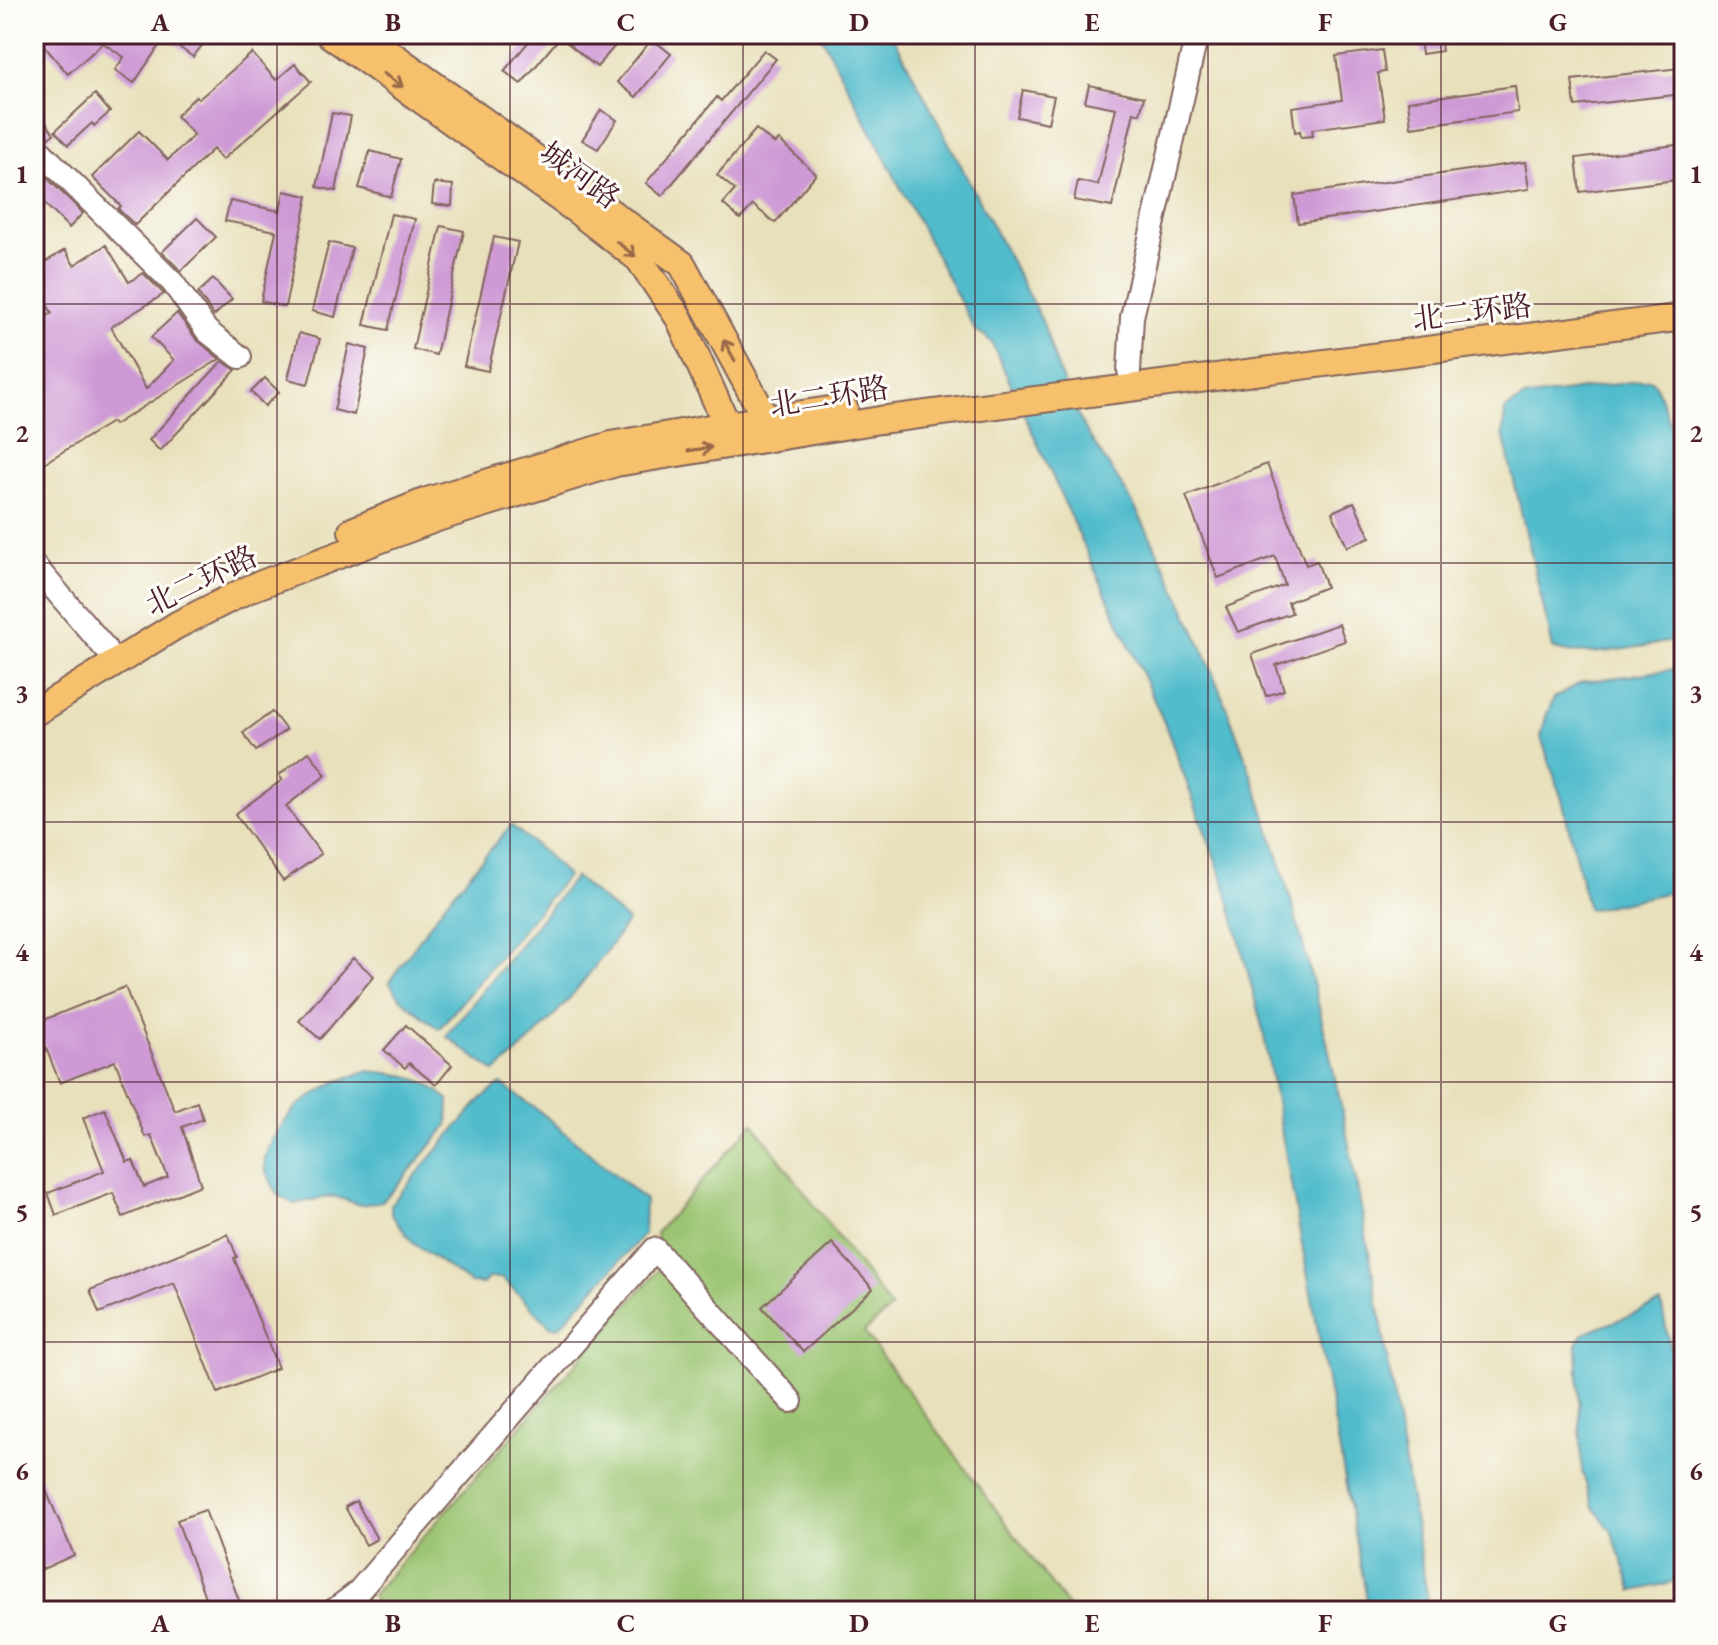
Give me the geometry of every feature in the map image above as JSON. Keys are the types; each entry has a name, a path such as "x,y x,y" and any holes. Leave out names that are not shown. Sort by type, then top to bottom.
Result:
{"main road":[{"name":"城河路","path":"329,34 576,210 639,259 679,318 727,425"},
{"name":"城河路","path":"363,34 682,264 766,419"},
{"name":"北二环路","path":"1102,384 1129,371 1684,299"},
{"name":"北二环路","path":"34,692 168,610 245,573 427,501 611,445 766,419 995,397 1684,317"},
{"name":"北二环路","path":"34,713 164,633 251,588 437,518 616,463 880,420 995,397"}],"street":[{"path":"1129,371 1132,317 1197,34"},
{"path":"34,157 41,152 100,209 173,283 207,331 240,357"},
{"path":"34,565 105,648"},
{"path":"333,1611 357,1593 655,1249 791,1401"}],"green space":[{"path":"753,1123 891,1308 864,1332 1071,1611 379,1611 372,1595 661,1267 656,1233"}],"water":[{"path":"820,34 892,34 1043,323 1060,375 1077,413 1152,540 1195,631 1244,754 1279,858 1333,1070 1375,1286 1430,1611 1369,1611 1263,1030 1225,885 1164,722 992,343 976,332"},
{"path":"1650,379 1656,385 1684,464 1684,639 1598,652 1566,652 1553,648 1503,434 1505,410 1523,398"},
{"path":"1684,668 1684,889 1588,910 1563,803 1541,737 1546,716 1554,698 1582,682"},
{"path":"511,825 567,876 439,1029 401,999 389,982 446,902"},
{"path":"575,877 628,921 567,1001 533,1038 495,1072 446,1036"},
{"path":"366,1071 420,1080 439,1091 449,1100 448,1125 382,1201 361,1205 333,1196 294,1204 277,1194 265,1169 265,1156 273,1138 296,1107 333,1083"},
{"path":"501,1084 543,1114 645,1200 644,1234 559,1327 550,1326 502,1278 488,1278 483,1284 470,1283 413,1243 391,1214 391,1204 481,1099"},
{"path":"1661,1303 1684,1413 1684,1580 1633,1591 1611,1530 1593,1507 1582,1471 1577,1344 1583,1334"}],"building":[{"path":"34,34 211,34 193,57 165,37 134,83 115,70 124,57 103,43 68,74"},
{"path":"535,34 625,34 597,67 560,37 521,84 504,71"},
{"path":"1419,34 1440,34 1442,51 1422,54"},
{"path":"652,39 671,54 636,97 617,82"},
{"path":"764,50 776,59 662,196 646,183 717,97 721,101"},
{"path":"1382,50 1385,72 1378,73 1385,119 1312,129 1313,136 1301,137 1300,131 1295,132 1292,107 1342,100 1336,56"},
{"path":"252,53 276,80 295,64 311,82 222,160 213,149 135,225 92,177 139,131 168,160 194,135 176,116 196,96 199,99"},
{"path":"1680,68 1683,94 1575,106 1572,80"},
{"path":"1089,85 1144,97 1140,114 1134,112 1112,207 1074,200 1078,181 1098,185 1116,108 1085,102"},
{"path":"1515,86 1518,112 1411,127 1408,101"},
{"path":"1023,90 1054,96 1048,123 1017,117"},
{"path":"95,94 110,112 94,126 92,123 68,145 55,131"},
{"path":"34,105 54,134 46,139 34,140"},
{"path":"601,110 617,120 598,149 582,140"},
{"path":"332,113 351,116 336,191 317,187"},
{"path":"756,129 775,144 779,140 816,174 775,223 753,205 740,219 723,204 735,190 717,175"},
{"path":"1684,144 1684,179 1580,192 1576,158"},
{"path":"370,151 401,159 391,197 359,188"},
{"path":"1525,162 1529,189 1298,223 1294,195"},
{"path":"43,174 83,213 69,228 43,202 34,210 34,181"},
{"path":"434,183 453,185 452,206 432,204"},
{"path":"284,191 308,196 285,307 261,301 276,231 225,221 230,201 280,211"},
{"path":"391,214 415,219 388,330 364,325"},
{"path":"197,218 216,237 181,271 162,252"},
{"path":"441,226 464,231 436,355 413,349"},
{"path":"494,237 518,242 488,371 464,366"},
{"path":"329,242 352,248 335,317 312,311"},
{"path":"106,245 129,282 143,273 164,294 111,327 146,389 174,360 151,337 177,313 196,339 220,359 114,425 112,422 34,469 34,325 52,313 34,282 34,269 65,250 74,265"},
{"path":"213,279 232,299 214,316 198,293"},
{"path":"299,333 320,339 308,384 288,379"},
{"path":"349,344 368,349 354,415 334,410"},
{"path":"222,361 236,370 160,451 149,440"},
{"path":"265,378 279,392 265,406 251,392"},
{"path":"1267,464 1306,565 1317,561 1326,587 1288,602 1292,613 1238,632 1226,607 1285,585 1275,556 1218,578 1186,496"},
{"path":"1354,502 1370,537 1347,547 1332,512"},
{"path":"1339,624 1345,641 1276,665 1284,690 1266,696 1252,654"},
{"path":"272,712 286,730 256,751 243,733"},
{"path":"309,752 326,775 286,806 321,854 283,881 235,814 282,780 279,775"},
{"path":"353,958 374,976 320,1039 299,1021"},
{"path":"125,987 175,1111 197,1102 203,1119 182,1127 201,1185 123,1217 113,1193 56,1215 48,1193 104,1171 83,1118 105,1109 127,1162 133,1160 144,1187 168,1177 151,1135 145,1137 115,1061 60,1083 36,1023"},
{"path":"406,1025 452,1065 436,1085 409,1063 405,1068 384,1050"},
{"path":"228,1234 237,1257 234,1258 278,1368 218,1393 174,1283 99,1313 90,1290"},
{"path":"832,1243 873,1289 803,1352 762,1307"},
{"path":"34,1463 74,1555 34,1573"},
{"path":"356,1501 377,1539 366,1545 345,1507"},
{"path":"205,1510 243,1611 210,1611 177,1520"}]}
